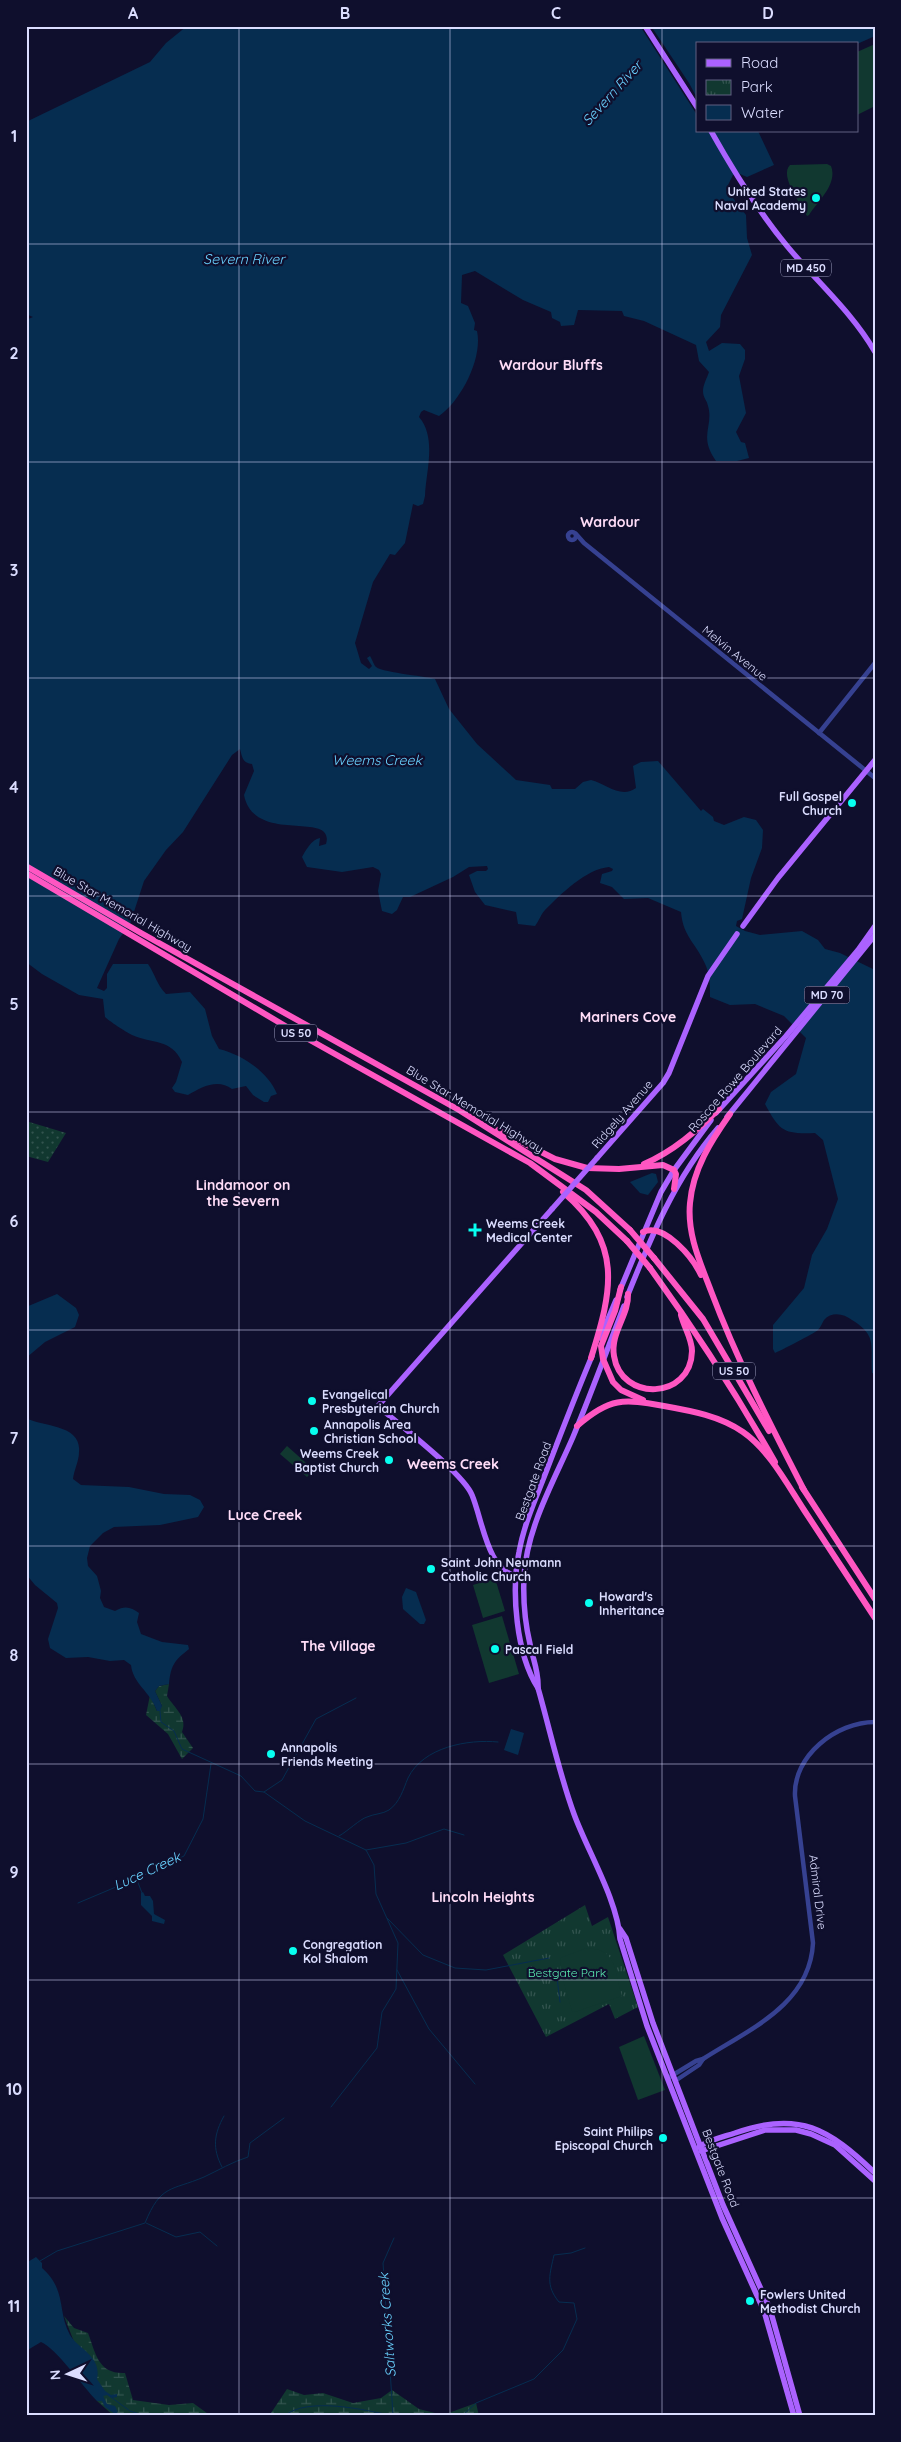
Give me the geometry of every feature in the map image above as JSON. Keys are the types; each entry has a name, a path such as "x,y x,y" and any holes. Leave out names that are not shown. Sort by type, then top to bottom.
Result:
{"highway":[{"name":"Blue Star Memorial Highway","path":"26,866 292,1030 458,1122 550,1176 596,1212 627,1241 678,1306 753,1422 790,1489"},
{"name":"Blue Star Memorial Highway","path":"26,873 459,1110 586,1190 630,1230 703,1318 804,1490"},
{"path":"633,1168 669,1152 687,1139 720,1109"},
{"path":"459,1110 562,1161 587,1168 633,1168 663,1165 674,1170 676,1180 674,1189"},
{"path":"730,1114 703,1157 695,1178 690,1204 693,1240 717,1307 750,1384 804,1490"},
{"path":"458,1122 554,1184 578,1205 598,1230 606,1258 609,1282 606,1303 591,1358"},
{"path":"643,1232 655,1230 676,1243 691,1258 717,1307"},
{"path":"621,1287 615,1311 601,1346 603,1359 613,1382 621,1390 651,1404"},
{"path":"628,1294 615,1334 613,1354 621,1376 640,1388 658,1391 667,1388 681,1378 689,1368 692,1349 678,1306"},
{"path":"577,1426 596,1410 608,1404 625,1401 651,1404 711,1416 744,1433 759,1446 790,1489"},
{"name":"US 50","path":"790,1489 875,1618"},
{"name":"US 50","path":"804,1490 875,1599"}],"main road":[{"path":"645,26 696,105"},
{"name":"MD 450","path":"712,132 738,179 762,215 788,248 853,321 875,352"},
{"name":"Ridgely Avenue","path":"742,926 778,878 875,760"},
{"name":"Roscoe Rowe Boulevard","path":"859,952 875,926"},
{"name":"Ridgely Avenue","path":"516,1577 506,1574 493,1558 467,1486 378,1406 654,1096 666,1078 708,976 737,934"},
{"name":"Roscoe Rowe Boulevard","path":"628,1294 674,1189 697,1154 791,1035 875,935"},
{"name":"Roscoe Rowe Boulevard","path":"621,1287 643,1232 674,1170 720,1109 791,1035"},
{"name":"Bestgate Road","path":"621,1287 591,1358 530,1516 519,1552 516,1577 520,1637 530,1676 538,1688 567,1791 619,1928 626,1938 645,2009 770,2318 800,2416"},
{"name":"Bestgate Road","path":"538,1688 539,1676 530,1645 525,1617 524,1578 533,1530 577,1426 628,1294"},
{"path":"516,1577 524,1578"},
{"name":"Bestgate Road","path":"672,2079 696,2151 722,2218 770,2318 794,2416"},
{"path":"702,2149 758,2126 779,2123 797,2124 816,2129 831,2136 875,2173"},
{"path":"696,2151 765,2130 780,2128 803,2131 835,2145 875,2181"}],"street":[{"name":"Melvin Avenue","path":"575,537 875,778"},
{"path":"819,733 875,663"},
{"name":"Ridgely Avenue","path":"737,934 742,926"},
{"name":"Admiral Drive","path":"672,2079 699,2065 703,2060 785,2005 798,1990 805,1978 812,1958 813,1936 795,1796 797,1775 808,1756 824,1741 851,1726 875,1722"}],"green space":[{"path":"875,44 875,106 858,114 858,52"},
{"path":"827,164 831,166 832,179 822,198 807,216 789,183 787,170 790,165"},
{"path":"26,1121 66,1133 48,1162 26,1156"},
{"path":"287,1446 314,1470 307,1477 280,1454"},
{"path":"495,1578 505,1611 483,1618 473,1585"},
{"name":"Pascal Field","path":"502,1616 519,1674 489,1683 472,1625"},
{"path":"169,1684 167,1696 182,1717 182,1732 193,1748 182,1759 168,1734 146,1715 150,1695 157,1711 162,1706 155,1691 159,1686"},
{"name":"Bestgate Park","path":"585,1905 592,1926 608,1917 638,2007 615,2019 609,2004 546,2037 503,1955"},
{"path":"584,1949 603,1951 608,1956 615,1969 622,1996 575,2012 572,2011 561,1973 560,1958"},
{"path":"644,2036 665,2090 638,2100 619,2047"},
{"path":"64,2316 74,2328 88,2333 96,2355 104,2366 109,2370 125,2373 133,2400 169,2405 193,2403 211,2416 114,2416 97,2401"},
{"path":"287,2389 304,2395 323,2393 353,2403 381,2398 392,2390 419,2409 443,2415 476,2403 479,2416 269,2416"}],"water":[{"name":"Severn River","path":"187,26 875,26 875,36 858,44 858,42 696,42 696,132 758,132 774,165 747,177 740,174 733,175 726,189 746,215 747,238 752,255 721,315 720,327 706,342 709,351 722,343 740,344 745,350 745,359 739,376 746,413 736,432 741,442 745,443 749,458 737,461 716,461 711,452 707,438 709,413 703,391 709,372 699,361 696,345 644,321 624,316 622,311 578,310 574,325 561,326 560,322 552,318 551,312 523,300 475,271 462,275 461,303 468,306 475,323 474,330 477,331 478,342 477,354 462,390 447,409 439,416 424,410 421,412 419,417 428,435 429,445 423,504 418,506 413,504 405,543 395,555 390,554 373,582 355,643 361,663 369,669 372,666 367,658 370,656 378,668 435,679 449,709 477,744 516,780 550,785 552,789 575,789 583,782 591,780 614,790 625,792 636,788 633,766 641,762 658,761 701,811 703,809 713,817 714,821 724,825 744,817 756,820 763,830 762,848 751,878 742,919 737,921 736,926 745,931 760,935 802,931 818,940 825,949 840,953 875,970 875,1374 872,1373 871,1342 866,1331 842,1315 831,1315 824,1320 818,1330 775,1353 773,1349 773,1325 804,1288 812,1255 827,1229 838,1199 823,1140 815,1133 790,1132 779,1126 765,1104 771,1092 796,1074 806,1038 784,1016 755,1004 730,1005 710,997 710,981 707,970 684,928 681,912 648,898 624,899 612,887 600,883 602,874 612,871 613,869 609,867 592,872 574,883 542,913 535,926 518,924 516,912 485,905 475,892 469,875 477,871 486,871 488,869 487,866 469,867 453,877 410,897 403,897 397,910 392,914 382,911 378,891 381,874 379,870 373,867 342,872 307,867 302,857 309,846 317,839 320,838 319,846 326,844 326,834 319,829 277,824 262,819 251,810 244,795 254,771 252,764 243,759 240,749 232,755 183,832 166,850 144,881 130,924 119,939 97,988 104,991 107,988 107,974 113,964 148,964 160,987 166,994 190,992 205,1009 212,1036 219,1049 246,1060 261,1072 273,1086 277,1094 271,1096 268,1102 264,1102 253,1095 246,1086 232,1089 221,1084 215,1084 198,1089 188,1095 175,1092 172,1088 176,1082 182,1062 178,1054 167,1045 139,1038 114,1024 105,1017 103,999 79,995 42,974 26,962 26,320 33,317 26,314 26,122 150,62 166,43"},
{"path":"652,1173 656,1174 658,1182 648,1195 640,1193 630,1182"},
{"path":"57,1294 76,1308 79,1315 75,1327 45,1342 26,1358 26,1307"},
{"name":"Luce Creek","path":"26,1418 68,1431 74,1436 78,1443 79,1452 73,1479 81,1485 129,1487 164,1494 190,1495 200,1500 204,1507 198,1517 160,1525 114,1527 103,1533 90,1546 87,1558 88,1566 97,1576 101,1591 100,1598 104,1607 115,1611 125,1607 133,1609 139,1613 137,1622 141,1634 162,1642 188,1645 189,1649 174,1664 169,1684 159,1686 155,1691 162,1706 160,1711 157,1711 150,1698 138,1683 132,1672 131,1665 124,1660 110,1661 88,1657 66,1658 50,1648 48,1639 58,1608 57,1603 35,1585 26,1574"},
{"path":"406,1588 416,1592 426,1620 424,1624 420,1624 403,1609 402,1597"},
{"path":"511,1729 524,1733 518,1755 504,1750"},
{"path":"143,1892 145,1896 150,1896 153,1901 154,1914 165,1920 164,1924 152,1921 152,1916 141,1905 141,1893"},
{"path":"36,2257 55,2284 70,2335 93,2359 98,2371 97,2379 105,2391 111,2395 117,2394 117,2397 112,2398 107,2395 103,2396 107,2404 115,2406 118,2412 115,2414 105,2407 102,2401 97,2401 62,2360 47,2346 41,2342 26,2351 26,2263"}],"pier":[{"path":"640,26 651,26 689,83 696,96 696,113"}],"waterway":[{"path":"264,1792 282,1780 316,1719 356,1698"},
{"name":"Luce Creek","path":"160,1711 161,1722 174,1731 182,1749 241,1776 255,1791 264,1792 305,1821 366,1850 374,1865 376,1894 398,1943 396,1989 382,2012 377,2048 331,2107"},
{"name":"Luce Creek","path":"339,1836 364,1818 387,1811 393,1807 399,1800 415,1767 435,1752 460,1744 486,1741 498,1742"},
{"name":"Luce Creek","path":"78,1903 184,1856 203,1819 211,1764"},
{"path":"366,1850 406,1843 444,1829 464,1835"},
{"path":"137,1880 142,1893"},
{"name":"Luce Creek","path":"387,1918 423,1955 455,1968 486,1970 549,1958"},
{"path":"397,1970 429,2029 475,2084"},
{"path":"556,1970 560,2002"},
{"path":"222,2167 217,2154 216,2135 224,2116"},
{"name":"Saltworks Creek","path":"40,2261 57,2251 145,2223 156,2201 162,2195 175,2187 204,2177 248,2157 250,2143 284,2118"},
{"path":"146,2223 176,2237 200,2232 217,2246"},
{"name":"Saltworks Creek","path":"393,2415 383,2263 394,2238"},
{"name":"Saltworks Creek","path":"462,2416 476,2403 534,2379 563,2350 577,2319 574,2303 559,2302 555,2296 550,2285 551,2268 554,2255 571,2253 585,2248"},
{"name":"Saltworks Creek","path":"108,2395 130,2411 146,2416"},
{"name":"Saltworks Creek","path":"284,2416 294,2410 322,2406 353,2408 394,2416"}],"place":[{"name":"United States Naval Academy","path":"816,198"},
{"name":"Full Gospel Church","path":"852,803"},
{"name":"Weems Creek Medical Center","path":"475,1230"},
{"name":"Evangelical Presbyterian Church","path":"312,1401"},
{"name":"Annapolis Area Christian School","path":"314,1431"},
{"name":"Weems Creek Baptist Church","path":"389,1460"},
{"name":"Saint John Neumann Catholic Church","path":"431,1569"},
{"name":"Howard's Inheritance","path":"589,1603"},
{"name":"Pascal Field","path":"495,1649"},
{"name":"Annapolis Friends Meeting","path":"271,1754"},
{"name":"Congregation Kol Shalom","path":"293,1951"},
{"name":"Saint Philips Episcopal Church","path":"663,2138"},
{"name":"Fowlers United Methodist Church","path":"750,2301"}],"district":[{"name":"Wardour Bluffs","path":"551,365"},
{"name":"Wardour","path":"610,522"},
{"name":"Mariners Cove","path":"628,1017"},
{"name":"Lindamoor on the Severn","path":"243,1194"},
{"name":"Weems Creek","path":"453,1464"},
{"name":"Luce Creek","path":"265,1515"},
{"name":"The Village","path":"338,1646"},
{"name":"Lincoln Heights","path":"483,1897"}]}
